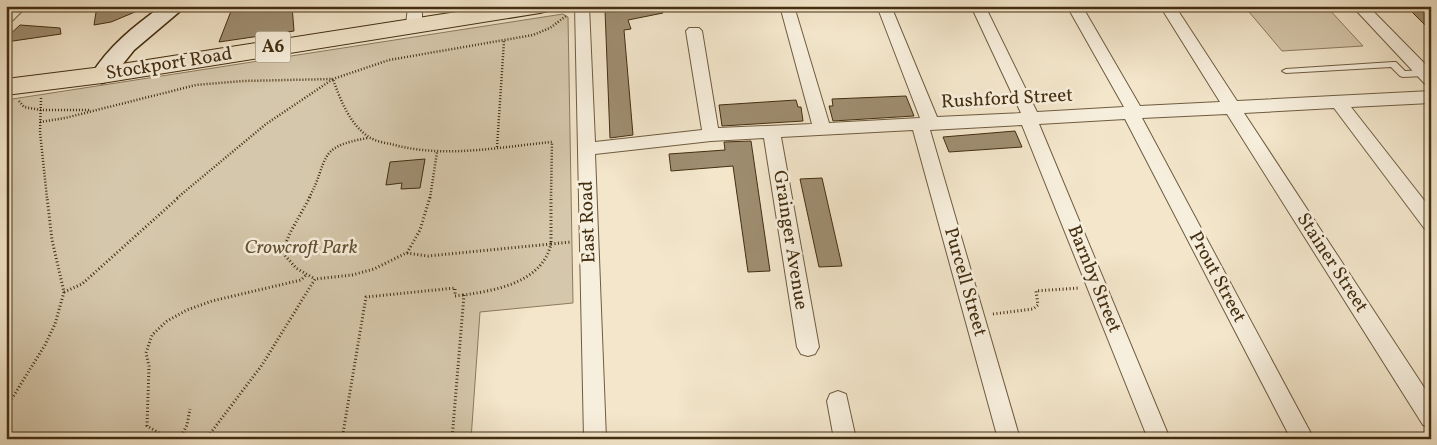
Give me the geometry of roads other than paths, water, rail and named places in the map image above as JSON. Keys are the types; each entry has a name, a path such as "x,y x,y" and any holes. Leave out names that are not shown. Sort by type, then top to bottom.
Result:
{"highway":[{"name":"Stockport Road","path":"6,86 102,74 414,16 540,6"}],"street":[{"path":"102,74 113,57 140,32 176,6"},
{"name":"East Road","path":"582,6 595,439"},
{"path":"787,6 822,129"},
{"name":"Purcell Street","path":"884,6 926,124 974,315 1009,439"},
{"name":"Barnby Street","path":"978,6 1031,120 1159,439"},
{"name":"Prout Street","path":"1074,6 1134,114 1303,439"},
{"name":"Stainer Street","path":"1167,6 1431,418"},
{"path":"1359,6 1427,77"},
{"path":"6,19 15,7"},
{"path":"694,31 711,135"},
{"name":"Rushford Street","path":"586,149 711,135 1031,120 1431,97"},
{"path":"1338,102 1431,223"},
{"name":"Grainger Avenue","path":"772,132 808,347"},
{"path":"838,401 844,439"}],"lane":[{"path":"1286,72 1393,64 1403,74 1427,77"}],"park label":[{"name":"Crowcroft Park","path":"301,248"}]}
